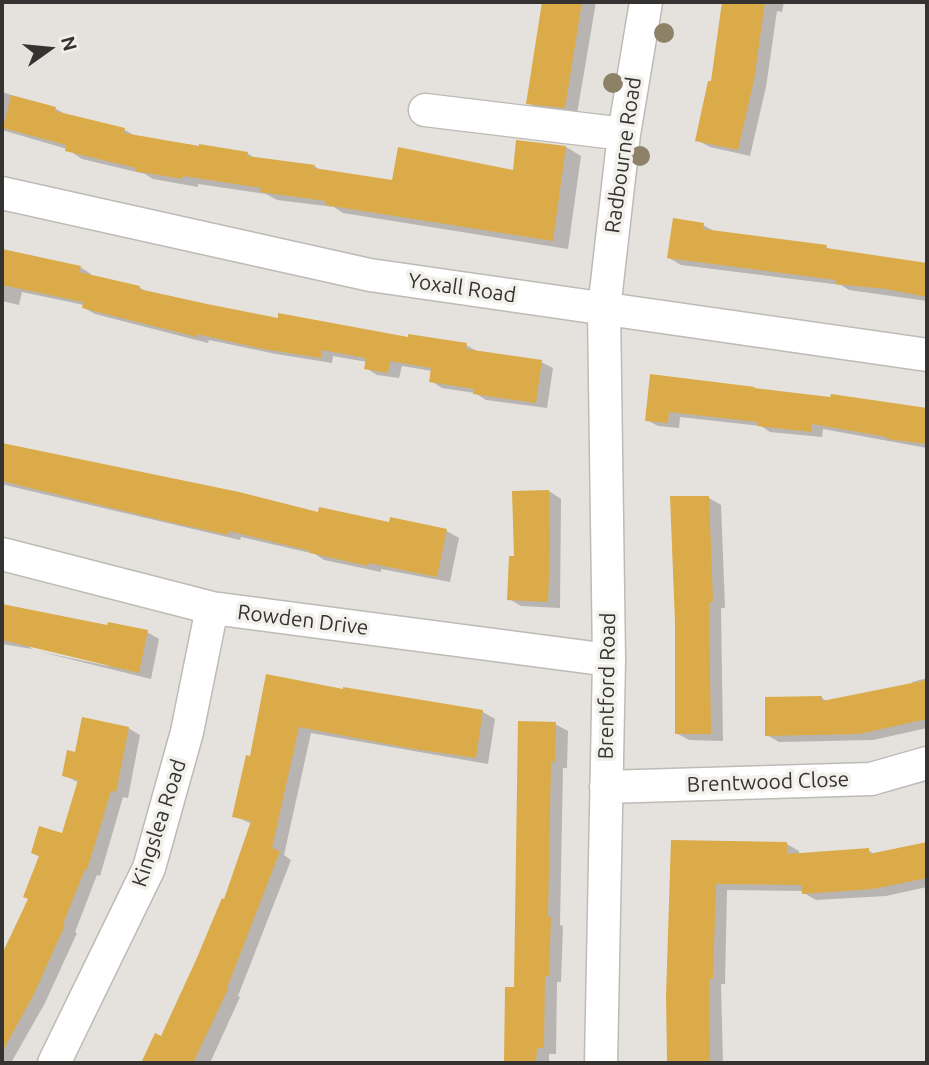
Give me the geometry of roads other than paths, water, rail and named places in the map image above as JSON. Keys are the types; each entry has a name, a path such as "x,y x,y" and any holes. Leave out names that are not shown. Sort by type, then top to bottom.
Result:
{"street":[{"name":"Radbourne Road","path":"604,309 624,134 646,2"},
{"path":"425,110 624,134"},
{"name":"Yoxall Road","path":"2,193 370,275 927,355"},
{"name":"Brentford Road","path":"601,1063 609,660 604,309"},
{"name":"Rowden Drive","path":"2,554 212,608 609,660"},
{"name":"Kingslea Road","path":"54,1063 149,868 187,732 212,608"},
{"name":"Brentwood Close","path":"606,787 871,779 927,763"}]}
